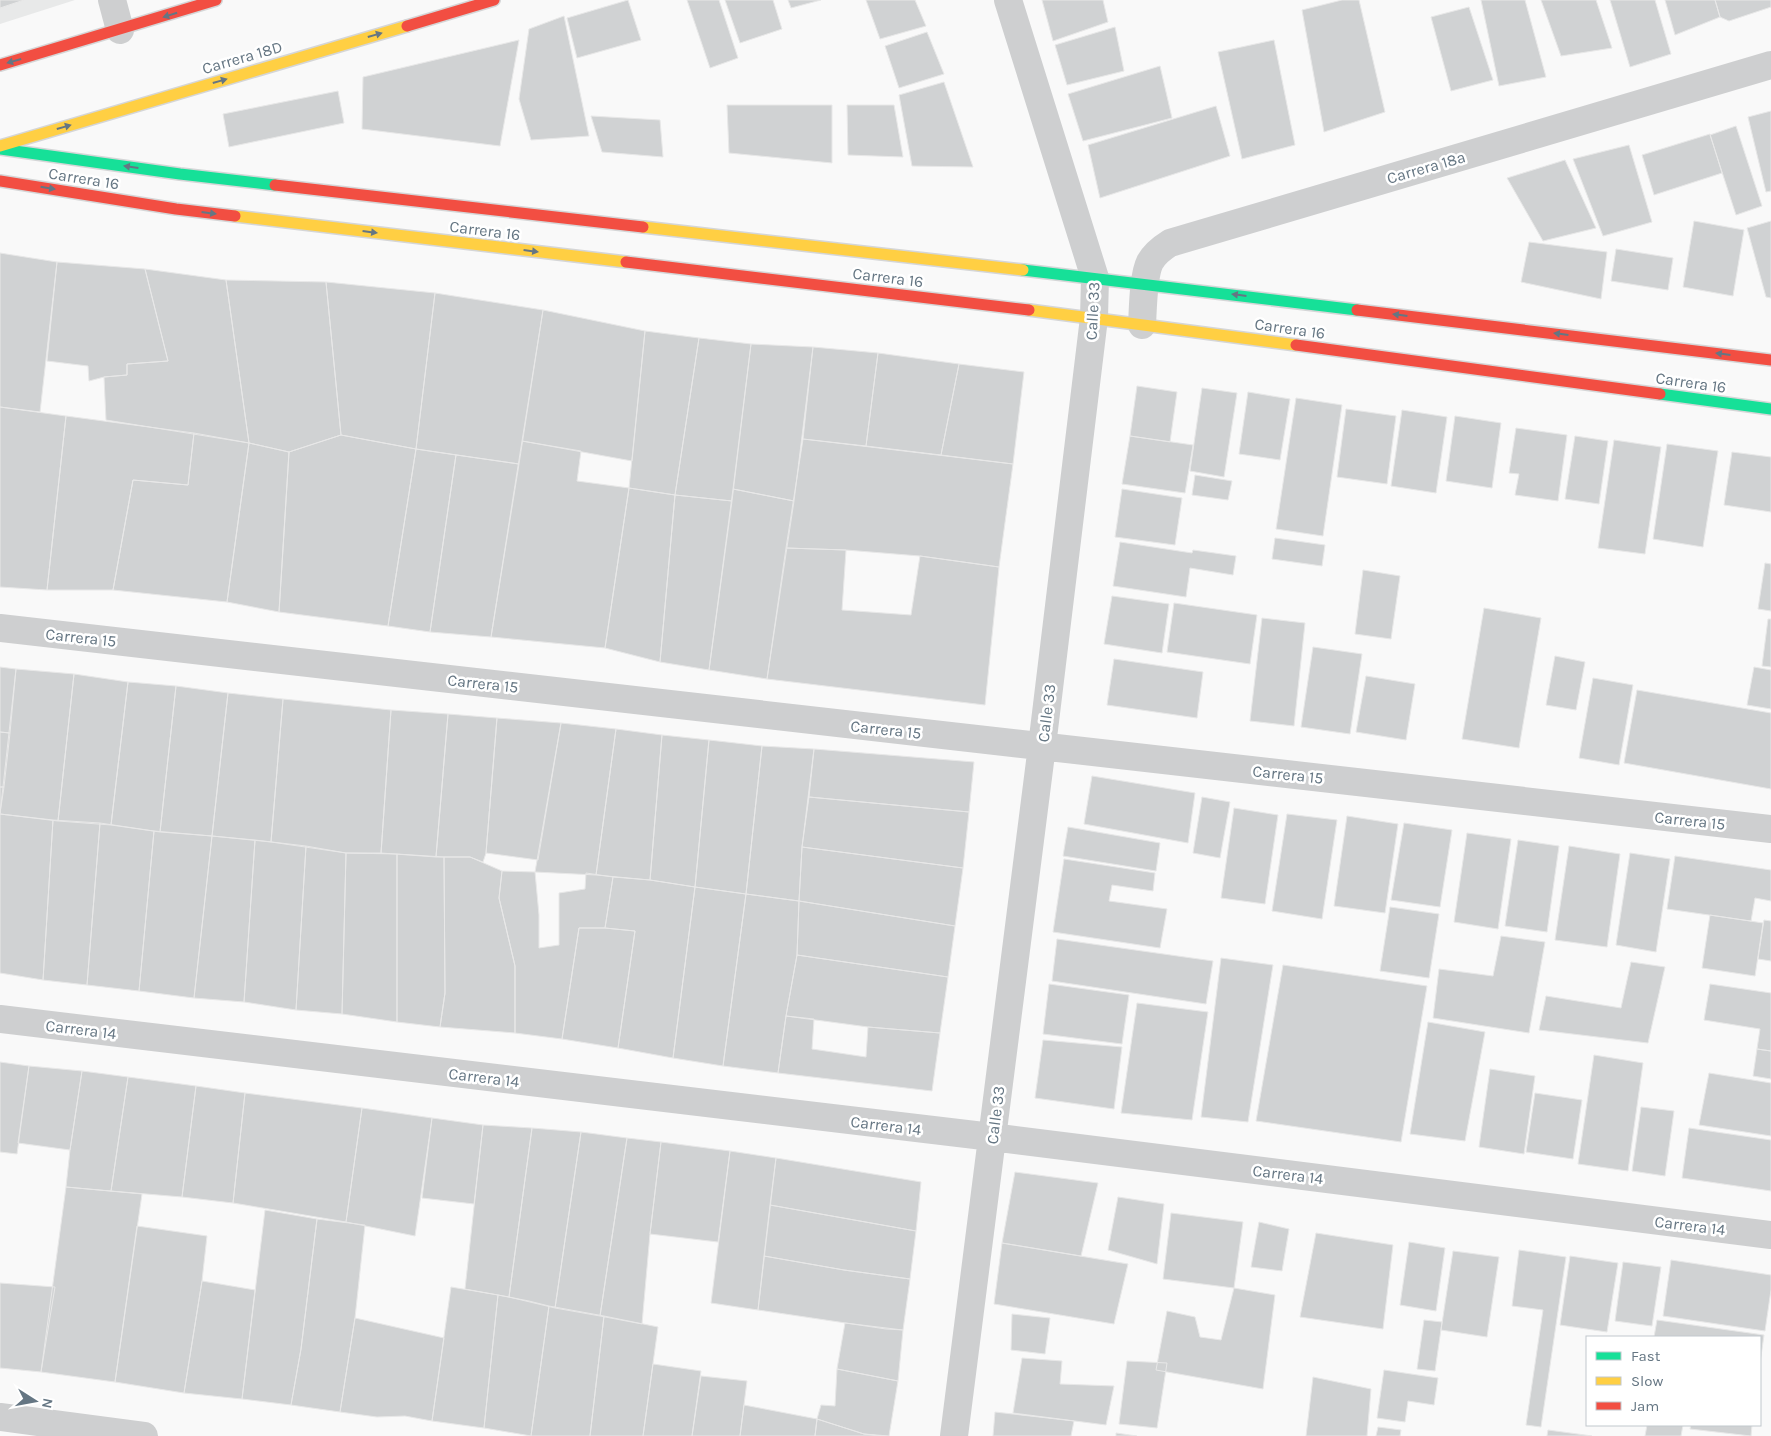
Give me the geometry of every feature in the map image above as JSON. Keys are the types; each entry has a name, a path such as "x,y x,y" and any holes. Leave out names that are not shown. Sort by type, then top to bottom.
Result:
{"street":[{"path":"112,0 120,30"},
{"path":"0,65 216,0"},
{"name":"Carrera 18D","path":"0,147 494,0"},
{"name":"Calle 33","path":"954,1436 1042,746 1094,318 1095,278 1008,0"},
{"name":"Carrera 18a","path":"1142,325 1145,284 1150,263 1159,250 1170,243 1771,65"},
{"name":"Carrera 16","path":"0,147 180,174 1095,278 1771,360"},
{"name":"Carrera 16","path":"0,180 176,209 1094,318 1771,409"},
{"name":"Carrera 15","path":"0,628 1771,829"},
{"name":"Carrera 14","path":"0,1019 992,1137 1771,1235"},
{"path":"0,1417 144,1436"}],"shaded area":[{"path":"0,0 75,0 0,24"}],"building":[{"path":"0,0 24,0 0,8"},
{"path":"628,0 641,40 577,58 567,18"},
{"path":"687,0 719,0 738,58 710,68"},
{"path":"725,0 773,0 782,29 740,43"},
{"path":"788,0 821,0 791,8"},
{"path":"866,0 915,0 926,26 880,39"},
{"path":"1042,0 1103,0 1108,22 1053,41"},
{"path":"1342,0 1359,0 1385,112 1324,132 1302,10"},
{"path":"1481,0 1525,0 1546,77 1499,86"},
{"path":"1541,0 1596,0 1612,48 1561,56"},
{"path":"1610,0 1655,0 1671,54 1630,67"},
{"path":"1665,0 1715,0 1720,17 1675,35"},
{"path":"1715,0 1771,0 1771,7 1729,21 1720,17"},
{"path":"1469,7 1493,80 1451,91 1431,17"},
{"path":"564,16 589,136 531,140 519,99 529,29"},
{"path":"1115,27 1124,71 1067,85 1055,45"},
{"path":"927,32 944,74 899,88 885,46"},
{"path":"519,40 500,146 362,129 363,77"},
{"path":"1274,40 1295,145 1242,159 1218,52"},
{"path":"1160,66 1172,118 1083,141 1068,94"},
{"path":"944,82 973,167 912,166 899,95"},
{"path":"338,91 344,123 229,147 223,114"},
{"path":"727,105 832,105 832,163 729,153"},
{"path":"847,105 894,105 903,157 848,155"},
{"path":"1216,106 1230,156 1100,198 1088,145"},
{"path":"1771,111 1771,191 1766,192 1748,117"},
{"path":"591,116 660,120 663,157 602,152"},
{"path":"1736,126 1762,206 1736,215 1710,135"},
{"path":"1710,134 1722,173 1654,195 1642,155"},
{"path":"1629,145 1652,222 1603,236 1573,159"},
{"path":"1565,160 1596,228 1543,241 1507,178"},
{"path":"1694,221 1744,230 1733,296 1683,287"},
{"path":"1771,221 1771,298 1766,297 1747,228"},
{"path":"1529,242 1607,252 1601,299 1521,282"},
{"path":"1616,249 1673,258 1668,290 1611,281"},
{"path":"0,253 57,262 40,412 0,407"},
{"path":"57,262 145,269 168,361 127,364 127,375 104,377 89,381 88,366 47,361"},
{"path":"145,269 226,280 249,443 106,420 104,377 127,375 127,364 168,361"},
{"path":"226,280 326,282 341,435 289,452 249,443"},
{"path":"326,282 435,293 416,449 341,435"},
{"path":"435,293 543,310 519,464 416,449"},
{"path":"543,310 645,331 632,461 522,441"},
{"path":"645,331 699,338 675,495 629,488"},
{"path":"699,338 751,344 732,501 675,495"},
{"path":"751,344 813,347 794,501 733,489"},
{"path":"813,347 878,353 866,446 803,439"},
{"path":"878,353 959,364 941,455 866,446"},
{"path":"959,364 1024,372 1013,464 941,455"},
{"path":"1137,386 1177,392 1170,442 1130,436"},
{"path":"1202,388 1237,393 1224,477 1190,471"},
{"path":"1248,392 1290,399 1280,460 1239,454"},
{"path":"1296,398 1342,405 1323,536 1276,529"},
{"path":"0,407 66,416 47,590 0,587"},
{"path":"1346,409 1396,416 1387,484 1337,477"},
{"path":"1402,410 1447,417 1436,493 1391,486"},
{"path":"66,416 194,433 188,485 133,480 113,590 47,590"},
{"path":"1455,416 1501,423 1492,488 1446,481"},
{"path":"1516,428 1567,435 1558,501 1515,495 1519,474 1509,473"},
{"path":"194,433 249,443 227,602 113,590 133,480 188,485"},
{"path":"341,435 416,449 388,626 279,612 289,452"},
{"path":"1130,436 1193,445 1185,493 1122,484"},
{"path":"1575,436 1608,441 1599,504 1565,499"},
{"path":"803,439 1013,464 999,567 920,556 846,550 786,548"},
{"path":"1614,440 1661,447 1645,554 1598,548"},
{"path":"522,441 581,451 577,481 629,488 605,648 491,637"},
{"path":"249,443 289,452 279,612 227,602"},
{"path":"1667,444 1718,451 1703,547 1653,539"},
{"path":"416,449 456,455 430,632 388,626"},
{"path":"1732,452 1771,457 1771,512 1724,505"},
{"path":"456,455 519,464 491,637 430,632"},
{"path":"1195,475 1232,481 1228,500 1192,495"},
{"path":"629,488 675,495 660,662 605,648"},
{"path":"733,489 794,501 767,679 709,670"},
{"path":"1122,489 1182,498 1175,545 1115,537"},
{"path":"675,495 732,501 709,670 660,662"},
{"path":"1275,538 1325,545 1322,566 1272,559"},
{"path":"1120,542 1192,553 1193,550 1236,556 1233,575 1190,568 1186,597 1113,586"},
{"path":"786,548 846,550 842,610 911,615 920,556 999,567 985,705 767,679"},
{"path":"1765,563 1771,564 1771,611 1758,609"},
{"path":"1363,570 1400,576 1391,639 1355,634"},
{"path":"1112,596 1169,604 1162,653 1104,644"},
{"path":"1174,603 1257,615 1250,664 1167,652"},
{"path":"1484,608 1541,618 1519,748 1462,739"},
{"path":"1262,618 1305,623 1294,726 1250,721"},
{"path":"1768,619 1771,619 1771,667 1762,666"},
{"path":"1313,647 1362,654 1350,734 1301,727"},
{"path":"1555,656 1585,662 1576,710 1546,705"},
{"path":"1114,659 1203,672 1197,718 1107,705"},
{"path":"0,667 16,669 10,733 0,732"},
{"path":"1754,667 1771,670 1771,709 1747,705"},
{"path":"16,669 74,674 58,821 0,814"},
{"path":"74,674 128,682 111,825 58,821"},
{"path":"1366,676 1415,684 1406,740 1356,732"},
{"path":"1593,678 1633,685 1619,765 1579,758"},
{"path":"128,682 176,686 160,832 111,825"},
{"path":"176,686 228,693 212,836 160,832"},
{"path":"1637,690 1771,713 1771,789 1624,763"},
{"path":"228,693 283,699 271,842 212,836"},
{"path":"283,699 391,710 381,853 346,853 271,842"},
{"path":"391,710 448,714 436,857 381,853"},
{"path":"448,714 497,718 486,853 483,862 470,857 436,857"},
{"path":"497,718 561,723 538,860 486,853"},
{"path":"561,723 616,729 596,875 535,872"},
{"path":"616,729 662,735 650,880 596,875"},
{"path":"0,732 10,733 4,787 0,787"},
{"path":"662,735 709,740 695,887 650,880"},
{"path":"709,740 762,746 746,894 695,887"},
{"path":"762,746 814,749 802,847 799,901 746,894"},
{"path":"814,749 974,762 969,812 809,797"},
{"path":"1092,776 1195,793 1188,843 1084,824"},
{"path":"0,787 4,787 0,813"},
{"path":"809,797 969,812 963,868 802,847"},
{"path":"1202,797 1230,802 1220,858 1193,853"},
{"path":"1234,808 1278,815 1265,904 1221,898"},
{"path":"0,814 53,820 43,980 0,973"},
{"path":"1287,814 1337,820 1322,919 1272,911"},
{"path":"1347,816 1398,824 1385,913 1334,906"},
{"path":"53,820 100,823 87,985 43,980"},
{"path":"100,823 154,831 139,991 87,985"},
{"path":"1404,823 1452,830 1440,907 1391,900"},
{"path":"1068,827 1160,843 1156,871 1063,856"},
{"path":"154,831 212,836 194,998 139,991"},
{"path":"1467,833 1511,839 1498,929 1454,922"},
{"path":"212,836 255,840 244,1002 194,998"},
{"path":"255,840 306,846 296,1010 244,1002"},
{"path":"1518,840 1559,846 1547,932 1505,926"},
{"path":"306,846 346,853 342,1014 296,1010"},
{"path":"1569,846 1620,854 1607,947 1555,940"},
{"path":"802,847 963,868 955,926 799,901"},
{"path":"346,853 397,854 397,1022 342,1014"},
{"path":"1630,853 1670,859 1656,952 1616,945"},
{"path":"397,854 444,857 445,993 440,1027 397,1022"},
{"path":"1675,856 1771,870 1771,901 1755,898 1751,921 1667,909"},
{"path":"444,857 470,857 502,871 499,898 515,966 515,1033 440,1027 445,993"},
{"path":"1064,859 1155,873 1153,891 1112,885 1109,901 1167,909 1160,948 1053,932"},
{"path":"502,871 535,872 539,915 539,948 559,945 559,893 585,889 586,873 613,877 605,928 579,928 562,1039 515,1033 515,966 499,898"},
{"path":"613,877 650,880 695,887 673,1058 618,1048 635,931 605,928"},
{"path":"695,887 746,894 723,1066 673,1058"},
{"path":"746,894 799,901 797,955 778,1073 723,1066"},
{"path":"799,901 955,926 948,977 797,955"},
{"path":"1390,907 1439,914 1429,978 1380,971"},
{"path":"1710,915 1763,923 1755,976 1702,968"},
{"path":"1764,920 1771,921 1771,961 1758,959"},
{"path":"579,928 635,931 618,1048 562,1039"},
{"path":"1501,936 1545,942 1529,1033 1433,1018 1439,969 1493,976"},
{"path":"1057,939 1213,961 1206,1004 1052,981"},
{"path":"797,955 948,977 940,1033 868,1027 786,1016"},
{"path":"1221,958 1273,965 1248,1122 1201,1117"},
{"path":"1631,962 1665,967 1648,1043 1539,1030 1546,996 1621,1008"},
{"path":"1283,965 1427,986 1401,1142 1256,1121"},
{"path":"1049,984 1129,995 1122,1044 1043,1034"},
{"path":"1710,984 1771,993 1771,1051 1757,1049 1760,1029 1704,1020"},
{"path":"1137,1003 1208,1012 1192,1120 1121,1113"},
{"path":"786,1016 814,1019 812,1049 866,1057 868,1027 940,1033 932,1091 778,1073"},
{"path":"1428,1022 1485,1032 1465,1141 1410,1134"},
{"path":"1043,1040 1122,1047 1114,1109 1035,1098"},
{"path":"1757,1049 1771,1051 1771,1079 1753,1076"},
{"path":"1594,1055 1643,1063 1628,1171 1578,1164"},
{"path":"0,1062 29,1066 17,1154 0,1152"},
{"path":"29,1066 82,1071 70,1150 18,1143"},
{"path":"1490,1069 1535,1076 1524,1154 1479,1147"},
{"path":"82,1071 128,1077 111,1191 66,1187"},
{"path":"1709,1073 1771,1083 1771,1136 1699,1125"},
{"path":"128,1077 196,1086 182,1197 111,1191"},
{"path":"196,1086 245,1093 233,1203 182,1197"},
{"path":"245,1093 362,1108 346,1222 233,1203"},
{"path":"1535,1093 1582,1100 1573,1159 1526,1152"},
{"path":"1641,1107 1674,1111 1665,1176 1632,1171"},
{"path":"362,1108 432,1118 415,1236 346,1222"},
{"path":"432,1118 483,1125 474,1204 422,1198"},
{"path":"483,1125 532,1128 509,1297 465,1289"},
{"path":"532,1128 581,1132 555,1308 509,1297"},
{"path":"1689,1128 1771,1140 1771,1191 1682,1178"},
{"path":"581,1132 627,1138 600,1316 555,1308"},
{"path":"627,1138 661,1142 642,1324 600,1316"},
{"path":"661,1142 730,1151 718,1242 650,1234"},
{"path":"730,1151 776,1158 758,1310 711,1303"},
{"path":"776,1158 921,1182 916,1231 770,1205"},
{"path":"1015,1172 1098,1183 1081,1256 1002,1243"},
{"path":"66,1187 142,1194 115,1382 41,1372"},
{"path":"1118,1197 1164,1204 1157,1264 1108,1250"},
{"path":"770,1205 916,1231 910,1279 764,1256"},
{"path":"265,1210 317,1219 301,1349 291,1405 242,1399"},
{"path":"1171,1213 1243,1222 1234,1288 1163,1279"},
{"path":"317,1219 365,1225 355,1318 340,1412 291,1405 301,1349"},
{"path":"1259,1222 1289,1229 1282,1271 1251,1267"},
{"path":"137,1226 207,1236 202,1281 184,1393 115,1382"},
{"path":"1316,1233 1393,1245 1383,1329 1300,1317"},
{"path":"1409,1242 1445,1248 1436,1311 1400,1305"},
{"path":"1002,1243 1128,1264 1114,1324 994,1304"},
{"path":"1519,1250 1566,1257 1541,1427 1526,1425 1543,1310 1512,1306"},
{"path":"1453,1251 1499,1257 1487,1337 1441,1330"},
{"path":"764,1256 910,1279 903,1330 758,1310"},
{"path":"1570,1256 1618,1263 1607,1332 1560,1325"},
{"path":"1671,1260 1771,1275 1771,1290 1765,1331 1663,1316"},
{"path":"1623,1262 1661,1267 1652,1326 1615,1321"},
{"path":"202,1281 255,1290 242,1399 184,1393"},
{"path":"0,1283 55,1287 41,1372 0,1368"},
{"path":"451,1287 498,1295 484,1428 432,1421"},
{"path":"1234,1288 1275,1295 1263,1389 1156,1370 1167,1311 1195,1317 1200,1337 1221,1340"},
{"path":"498,1295 549,1306 531,1436 484,1428"},
{"path":"549,1306 604,1316 590,1436 531,1436"},
{"path":"1012,1314 1050,1318 1045,1354 1011,1350"},
{"path":"604,1316 658,1327 643,1436 590,1436"},
{"path":"355,1318 444,1338 432,1421 405,1416 377,1417 340,1412"},
{"path":"1424,1320 1442,1322 1435,1371 1417,1369"},
{"path":"1657,1320 1764,1335 1761,1356 1761,1336 1654,1336"},
{"path":"845,1323 903,1330 898,1381 837,1369"},
{"path":"1022,1358 1062,1361 1060,1384 1114,1386 1106,1425 1013,1413"},
{"path":"1127,1361 1167,1363 1157,1428 1119,1424"},
{"path":"653,1364 701,1371 692,1436 643,1436"},
{"path":"837,1369 898,1381 889,1436 864,1434 817,1419 821,1405 835,1406"},
{"path":"1384,1370 1438,1378 1434,1405 1408,1401 1405,1422 1377,1418"},
{"path":"701,1376 747,1381 740,1436 692,1436"},
{"path":"1313,1377 1371,1389 1367,1436 1306,1436"},
{"path":"744,1405 817,1419 815,1436 740,1436"},
{"path":"995,1412 1074,1421 1071,1436 993,1436"},
{"path":"817,1419 864,1434 880,1436 815,1436"},
{"path":"1647,1426 1683,1426 1681,1436 1645,1436"},
{"path":"1691,1426 1752,1426 1751,1436 1690,1429"},
{"path":"1378,1427 1401,1430 1400,1436 1376,1436"},
{"path":"1548,1430 1585,1435 1592,1436 1547,1436"},
{"path":"1116,1433 1137,1436 1116,1436"}],"traffic: fast":[{"path":"0,149 275,185"},
{"path":"1023,270 1357,310"},
{"path":"1660,394 1771,409"}],"traffic: slow":[{"path":"0,146 407,26"},
{"path":"235,216 626,262"},
{"path":"643,227 1023,270"},
{"path":"1029,310 1296,345"}],"traffic: jam":[{"path":"0,65 216,0"},
{"path":"407,26 494,0"},
{"path":"0,181 176,209 235,216"},
{"path":"275,185 643,227"},
{"path":"626,262 1029,310"},
{"path":"1357,310 1771,360"},
{"path":"1296,345 1660,394"}]}
